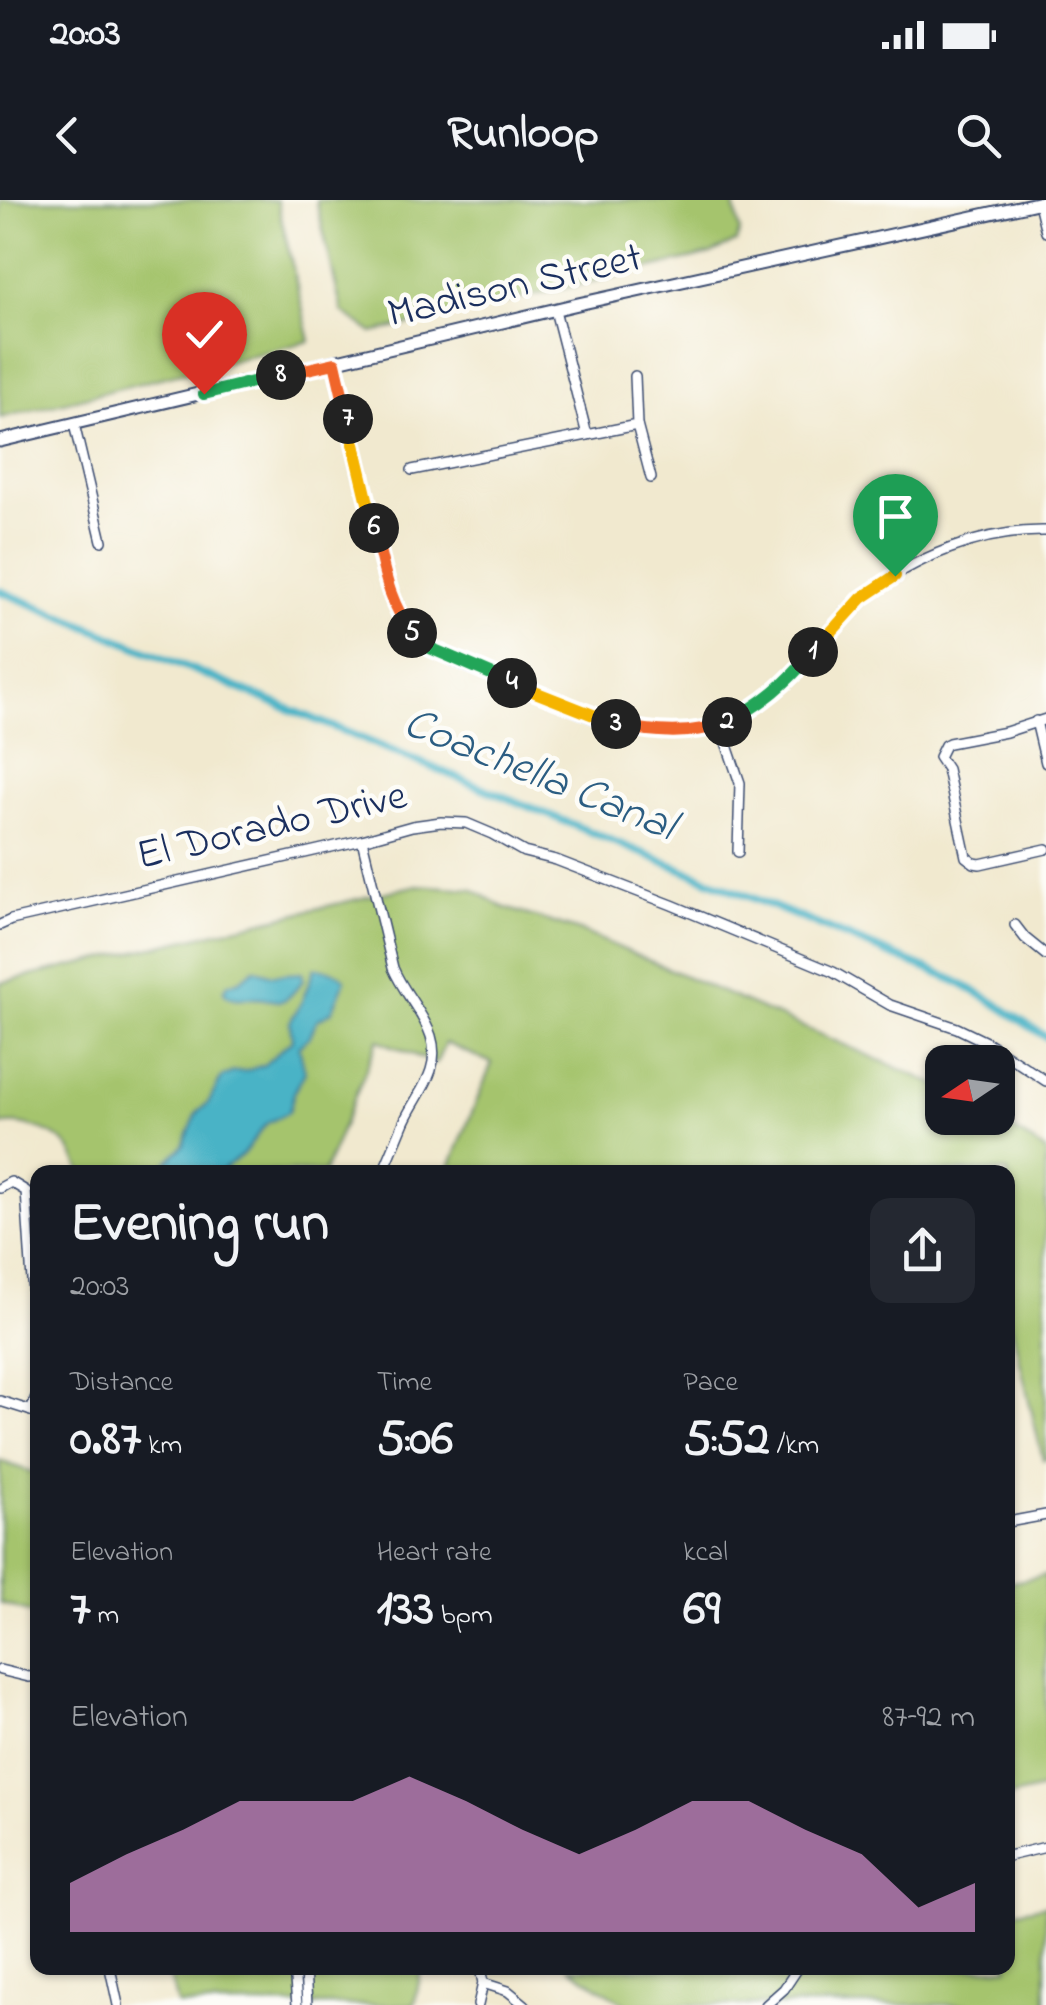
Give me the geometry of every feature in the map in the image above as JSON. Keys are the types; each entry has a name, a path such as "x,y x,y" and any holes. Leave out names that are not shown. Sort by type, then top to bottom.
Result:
{"street":[{"path":"1042,202 1046,232"},
{"name":"Madison Street","path":"0,441 555,310 1042,202"},
{"path":"555,310 587,435"},
{"path":"335,363 389,592 412,633 430,648 461,662 608,722 645,732 678,732 720,724 750,711 776,692 862,598 929,556 1018,530 1046,531"},
{"path":"635,376 638,424 652,478"},
{"path":"74,424 102,541"},
{"path":"412,470 638,424"},
{"path":"1046,763 1041,720 945,745 940,757 947,770 969,860 980,864 1046,849"},
{"path":"720,724 740,783 738,852"},
{"name":"El Dorado Drive","path":"0,925 412,826 466,823 524,852 606,879 832,972 890,1005 988,1043 1046,1081"},
{"path":"362,840 393,968 431,1035 434,1049 434,1066 428,1081 405,1120 386,1165"},
{"path":"1015,925 1046,955"},
{"path":"0,1188 11,1182 26,1191 30,1237"},
{"path":"0,1401 30,1411"},
{"path":"1015,1521 1046,1516"},
{"path":"0,1670 30,1676"},
{"path":"1015,1854 1046,1847"},
{"path":"112,1975 118,2005"},
{"path":"295,1975 298,2005"},
{"path":"305,1975 307,2005"},
{"path":"478,2005 484,1983 482,1975"},
{"path":"766,2005 793,1975"},
{"path":"484,1983 508,1990 525,2005"}],"green space":[{"path":"0,200 277,200 310,341 0,418"},
{"path":"316,200 733,200 740,231 736,242 711,254 373,333 342,312"},
{"path":"417,885 472,889 503,907 583,932 925,1080 925,1135 1015,1135 1015,1131 1046,1151 1046,1460 1015,1341 1015,1165 451,1165 492,1063 445,1043 436,1064 378,1040 327,1165 78,1165 70,1149 48,1132 28,1126 0,1125 0,983"},
{"path":"0,1461 30,1472 30,1613 0,1603"},
{"path":"1046,1575 1046,1788 1015,1795 1015,1582"},
{"path":"1046,1905 1046,2005 626,2005 581,1975 1015,1975 1015,1912"},
{"path":"170,1975 420,1975 414,2005 177,2005"}],"water":[{"path":"255,969 272,975 302,973 303,980 290,996 280,1001 226,995 228,984"},
{"path":"314,969 345,979 331,1012 317,1020 310,1036 299,1046 305,1072 289,1112 266,1124 243,1154 229,1165 166,1165 183,1146 197,1113 208,1103 222,1077 264,1065 292,1040 290,1022"}],"waterway":[{"name":"Coachella Canal","path":"0,591 956,981 1046,1037"}],"route":[{"path":"204,394 335,363 389,592 412,633 430,648 461,662 608,722 645,732 678,732 720,724 750,711 776,692 862,598 895,576"}]}
